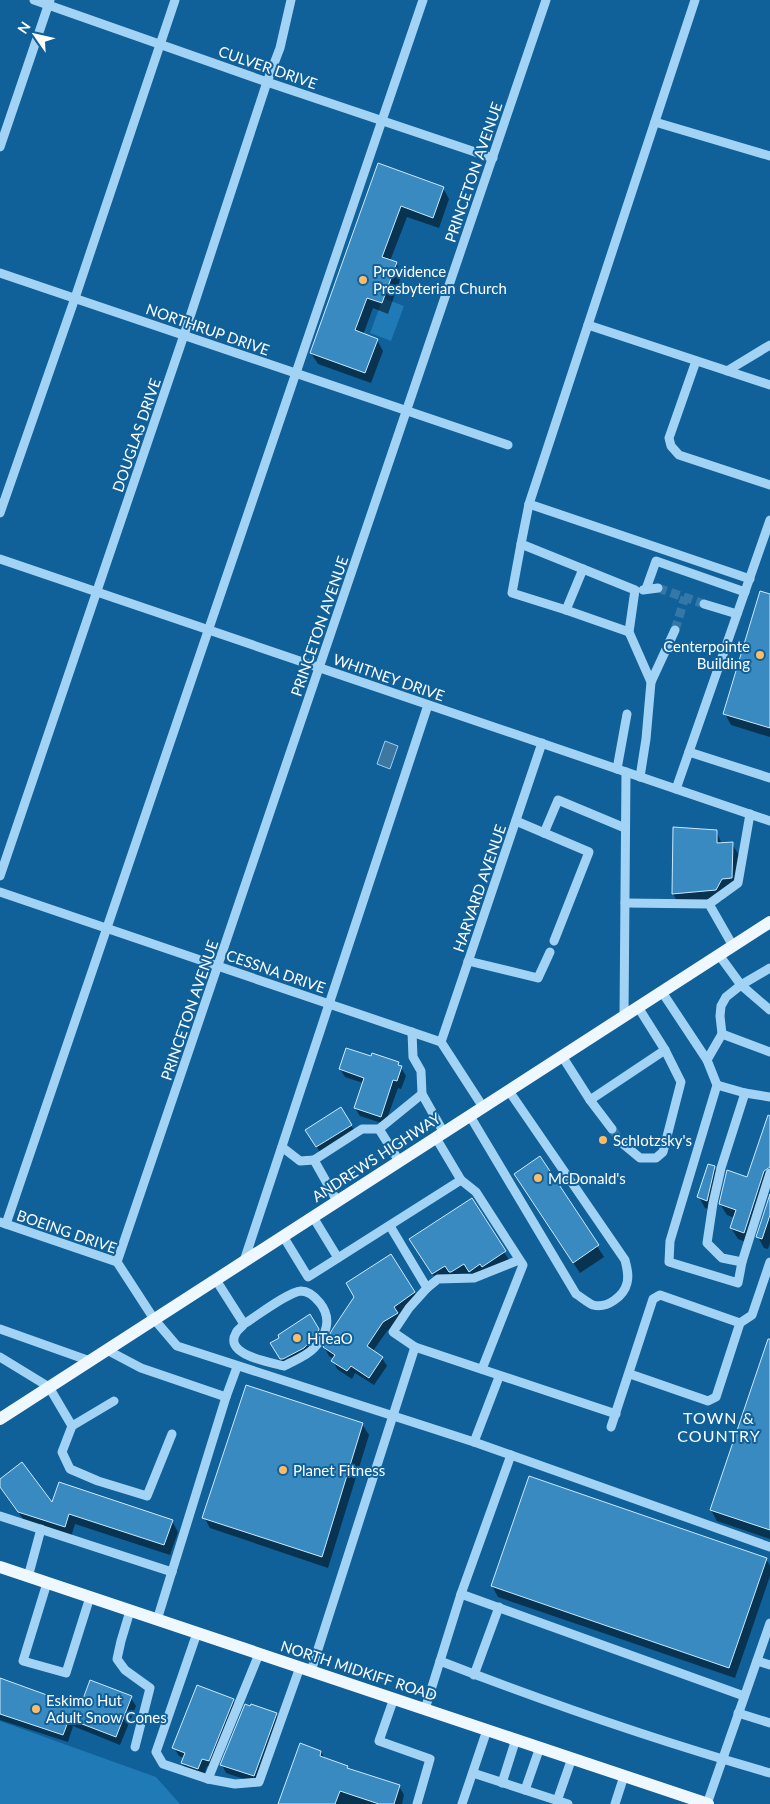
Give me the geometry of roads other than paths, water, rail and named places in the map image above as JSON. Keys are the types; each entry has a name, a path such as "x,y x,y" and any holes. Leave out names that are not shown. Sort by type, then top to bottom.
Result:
{"main road":[{"name":"ANDREWS HIGHWAY","path":"0,1419 770,922"},
{"name":"NORTH MIDKIFF ROAD","path":"0,1567 540,1747 624,1776 680,1800 708,1804"}],"street":[{"name":"CULVER DRIVE","path":"34,0 50,3 267,82 493,158"},
{"path":"0,513 176,0"},
{"name":"DOUGLAS DRIVE","path":"0,876 280,48 291,0"},
{"path":"3,1223 423,0"},
{"name":"PRINCETON AVENUE","path":"117,1262 546,0"},
{"path":"629,632 512,593 529,504 695,0"},
{"path":"0,147 50,3"},
{"path":"655,122 770,156"},
{"name":"NORTHRUP DRIVE","path":"0,273 508,445"},
{"path":"588,325 770,385"},
{"path":"727,371 770,345"},
{"path":"696,361 669,438 671,446 679,455 770,485"},
{"path":"529,504 750,578"},
{"path":"676,789 770,520"},
{"path":"521,544 635,590 658,588"},
{"name":"WHITNEY DRIVE","path":"0,559 770,821"},
{"path":"646,589 656,562 745,592"},
{"path":"566,610 583,568"},
{"path":"635,590 629,632 651,682"},
{"path":"704,604 737,614"},
{"path":"640,777 651,682 675,630"},
{"path":"244,1261 428,705"},
{"path":"624,1016 625,828 621,770 627,714"},
{"name":"HARVARD AVENUE","path":"441,1042 542,743"},
{"path":"689,752 770,778"},
{"path":"544,833 558,800 625,828"},
{"path":"625,903 708,904 738,883 750,814"},
{"path":"516,821 589,852 554,941"},
{"name":"CESSNA DRIVE","path":"0,892 441,1042"},
{"path":"708,904 733,946"},
{"path":"468,961 538,978 550,952"},
{"path":"719,955 741,984 770,1010"},
{"path":"707,1060 722,1034 721,1006 726,997 741,984 769,970"},
{"path":"662,992 707,1060 717,1084 670,1241 669,1262 738,1283 742,1262 770,1173"},
{"path":"622,1143 640,1158 656,1158 664,1152 681,1082 665,1050 638,1007"},
{"path":"412,1032 413,1057 421,1071 422,1094 461,1180 476,1192 523,1265 482,1370"},
{"path":"722,1034 770,1052"},
{"path":"441,1042 483,1107"},
{"path":"590,1100 665,1050"},
{"path":"562,1056 590,1100 612,1129"},
{"path":"717,1084 745,1094 770,1097"},
{"path":"470,1116 576,1294 594,1305 607,1305 620,1296 626,1285 628,1272 625,1260 509,1091"},
{"path":"282,1147 300,1161 314,1160 362,1129 379,1129 422,1094"},
{"path":"742,1262 722,1258 707,1243 721,1168 745,1094"},
{"path":"379,1129 399,1162"},
{"path":"314,1160 337,1201"},
{"path":"283,1236 308,1277 461,1180"},
{"path":"313,1217 338,1258"},
{"name":"BOEING DRIVE","path":"3,1223 117,1262 154,1319 177,1346 237,1367 394,1415 474,1442 770,1547"},
{"path":"390,1226 427,1288"},
{"path":"519,1260 474,1278 438,1279 409,1308 392,1332 414,1347 616,1414"},
{"path":"630,1374 708,1401 716,1397 740,1323 752,1315 770,1262"},
{"path":"216,1280 244,1324"},
{"path":"302,1291 314,1296 325,1309 328,1320 324,1334 314,1349 284,1366 249,1356 237,1350 233,1342 236,1333 244,1324 290,1295 302,1291"},
{"path":"612,1427 653,1299 660,1295 740,1323"},
{"path":"0,1329 90,1361"},
{"path":"197,1633 156,1752 163,1764 208,1779 235,1784 259,1782 306,1669 394,1415 414,1347"},
{"path":"107,1350 141,1368 226,1397"},
{"path":"0,1357 49,1388 72,1426"},
{"path":"157,1620 237,1367"},
{"path":"474,1442 499,1376"},
{"path":"114,1401 72,1426 62,1452 70,1468 98,1481 147,1496 172,1434"},
{"path":"425,1709 462,1594 511,1455"},
{"path":"0,1516 172,1572"},
{"path":"28,1577 40,1529"},
{"path":"47,1583 23,1661 66,1673 90,1597"},
{"path":"462,1594 744,1696"},
{"path":"474,1675 499,1607"},
{"path":"130,1611 117,1659 125,1670 150,1688 134,1748"},
{"path":"708,1804 722,1759 769,1628"},
{"path":"208,1779 259,1654"},
{"path":"757,1661 770,1665"},
{"path":"440,1662 722,1759 770,1773"},
{"path":"394,1698 379,1742 430,1759 417,1804"},
{"path":"738,1713 770,1723"},
{"path":"462,1804 487,1730"},
{"path":"502,1783 516,1739"},
{"path":"525,1790 540,1747"},
{"path":"558,1801 572,1758"},
{"path":"473,1773 568,1804"},
{"path":"615,1804 624,1776"}],"tunnel":[{"path":"658,588 704,604"},
{"path":"675,630 685,597"},
{"path":"612,1129 622,1143"}],"place":[{"name":"Providence Presbyterian Church","path":"363,280"},
{"name":"Centerpointe Building","path":"760,655"},
{"name":"Schlotzsky's","path":"603,1140"},
{"name":"McDonald's","path":"538,1178"},
{"name":"HTeaO","path":"297,1338"},
{"name":"Planet Fitness","path":"283,1470"},
{"name":"Eskimo Hut Adult Snow Cones","path":"36,1709"}],"district":[{"name":"TOWN & COUNTRY","path":"719,1426"}]}
